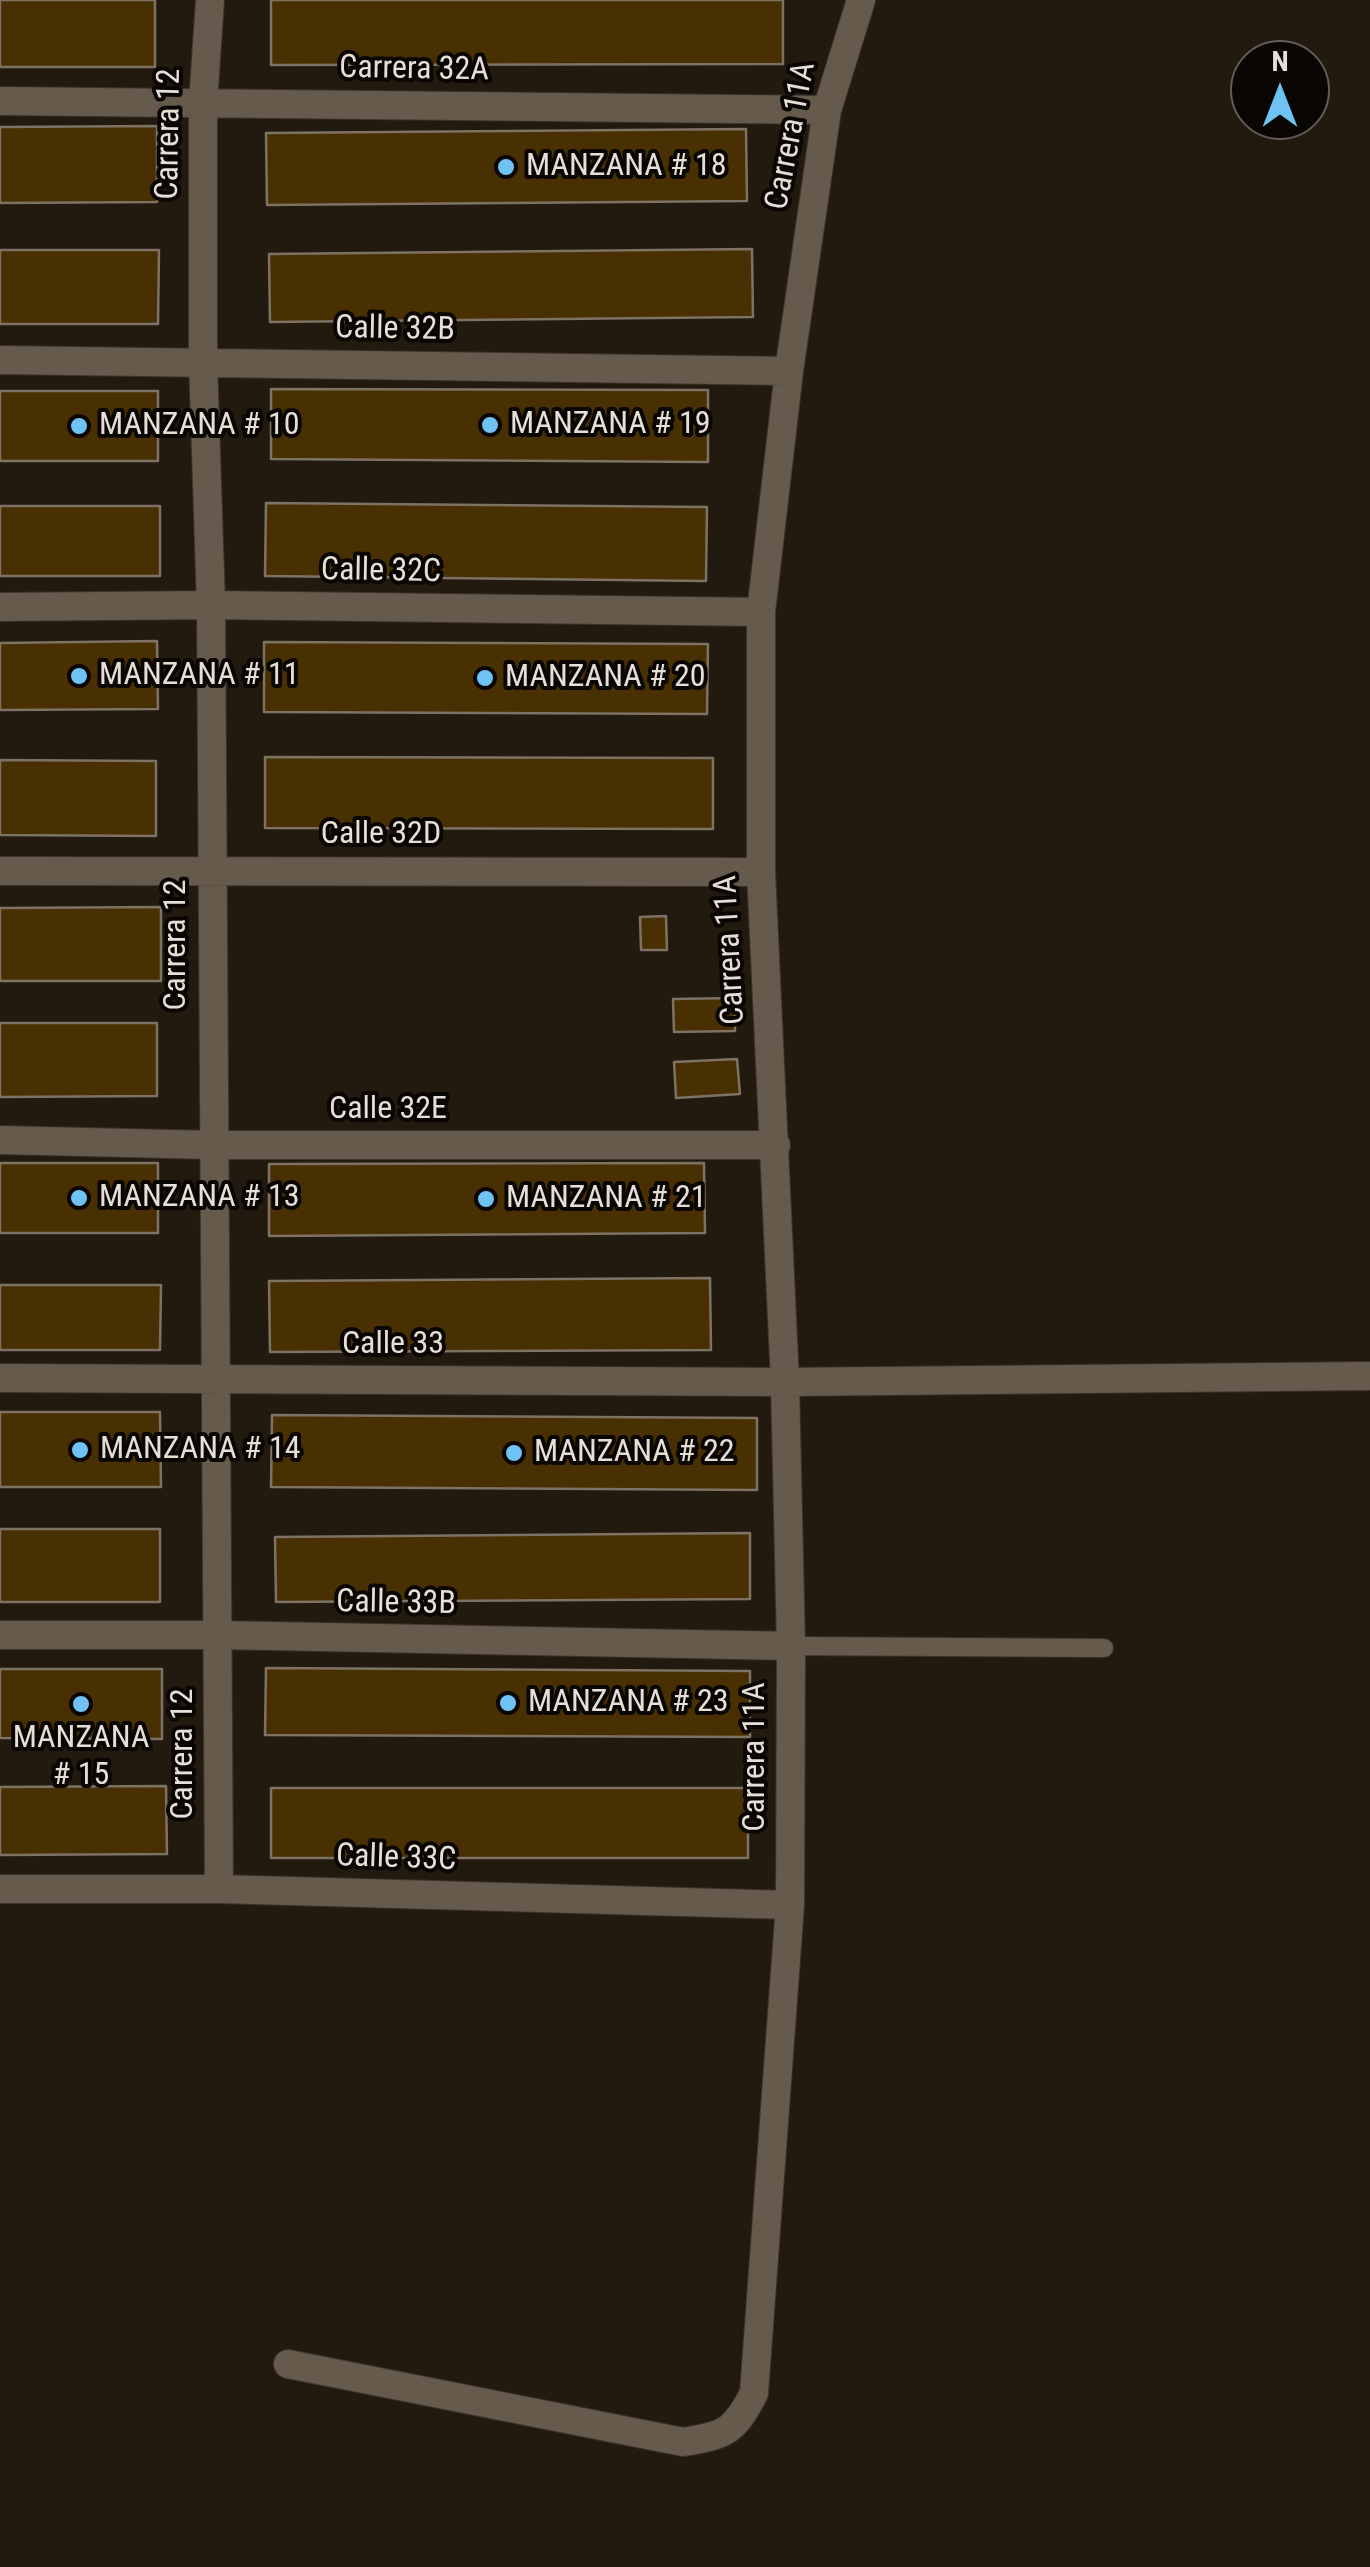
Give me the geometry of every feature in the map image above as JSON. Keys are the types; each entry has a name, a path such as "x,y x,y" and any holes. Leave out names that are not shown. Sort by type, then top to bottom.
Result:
{"street":[{"name":"Carrera 12","path":"210,0 203,103 203,361 211,604 220,1889"},
{"name":"Carrera 11A","path":"288,2364 683,2442 710,2438 739,2422 754,2394 790,1905 791,1646 776,1145 761,872 761,612 789,372 827,110 861,0"},
{"name":"Carrera 32A","path":"0,101 827,110"},
{"name":"Calle 32B","path":"0,360 789,372"},
{"name":"Calle 32C","path":"0,607 211,604 761,612"},
{"name":"Calle 32D","path":"0,871 761,872"},
{"name":"Calle 32E","path":"0,1140 213,1145 776,1145"},
{"name":"Calle 33","path":"0,1378 785,1382 1370,1376"},
{"name":"Calle 33B","path":"0,1635 791,1646"},
{"name":"Calle 33C","path":"0,1889 220,1889 790,1905"}],"lane":[{"path":"791,1646 1104,1648"}],"building":[{"path":"0,0 155,0 155,67 0,67"},
{"path":"271,0 783,0 783,64 271,65"},
{"path":"157,126 157,202 0,203 0,127"},
{"name":"MANZANA # 18","path":"746,129 747,201 267,205 266,133"},
{"path":"752,249 753,317 270,322 269,254"},
{"path":"0,250 159,250 158,324 0,324"},
{"name":"MANZANA # 19","path":"271,389 708,390 708,462 271,459"},
{"name":"MANZANA # 10","path":"0,391 158,391 158,461 0,461"},
{"path":"266,503 707,507 706,581 265,576"},
{"path":"0,506 160,506 160,576 0,576"},
{"name":"MANZANA # 11","path":"157,641 158,709 0,710 0,643"},
{"name":"MANZANA # 20","path":"264,642 708,644 707,714 264,712"},
{"path":"265,757 713,758 713,829 265,828"},
{"path":"0,760 156,761 156,836 0,835"},
{"path":"161,907 161,981 0,981 0,908"},
{"path":"666,916 667,950 641,950 640,917"},
{"path":"735,998 735,1031 674,1032 673,999"},
{"path":"0,1023 157,1023 157,1096 0,1097"},
{"path":"737,1059 740,1094 676,1098 674,1062"},
{"name":"MANZANA # 13","path":"0,1163 158,1163 158,1233 0,1233"},
{"name":"MANZANA # 21","path":"704,1163 705,1233 269,1236 269,1164"},
{"path":"710,1278 711,1350 270,1352 269,1281"},
{"path":"0,1285 161,1285 160,1350 0,1350"},
{"name":"MANZANA # 14","path":"0,1412 160,1412 161,1487 0,1487"},
{"name":"MANZANA # 22","path":"272,1415 757,1418 757,1490 271,1487"},
{"path":"0,1529 160,1529 160,1602 0,1602"},
{"path":"750,1533 750,1599 276,1602 275,1537"},
{"name":"MANZANA # 23","path":"266,1668 750,1671 750,1737 265,1735"},
{"name":"MANZANA # 15","path":"0,1669 162,1669 162,1739 0,1738"},
{"path":"166,1786 167,1854 0,1855 0,1787"},
{"path":"271,1788 748,1788 748,1858 271,1858"}],"place":[{"name":"MANZANA # 18","path":"506,167"},
{"name":"MANZANA # 19","path":"490,425"},
{"name":"MANZANA # 10","path":"79,426"},
{"name":"MANZANA # 11","path":"79,676"},
{"name":"MANZANA # 20","path":"485,678"},
{"name":"MANZANA # 13","path":"79,1198"},
{"name":"MANZANA # 21","path":"486,1199"},
{"name":"MANZANA # 14","path":"80,1450"},
{"name":"MANZANA # 22","path":"514,1453"},
{"name":"MANZANA # 23","path":"508,1703"},
{"name":"MANZANA # 15","path":"81,1704"}]}
